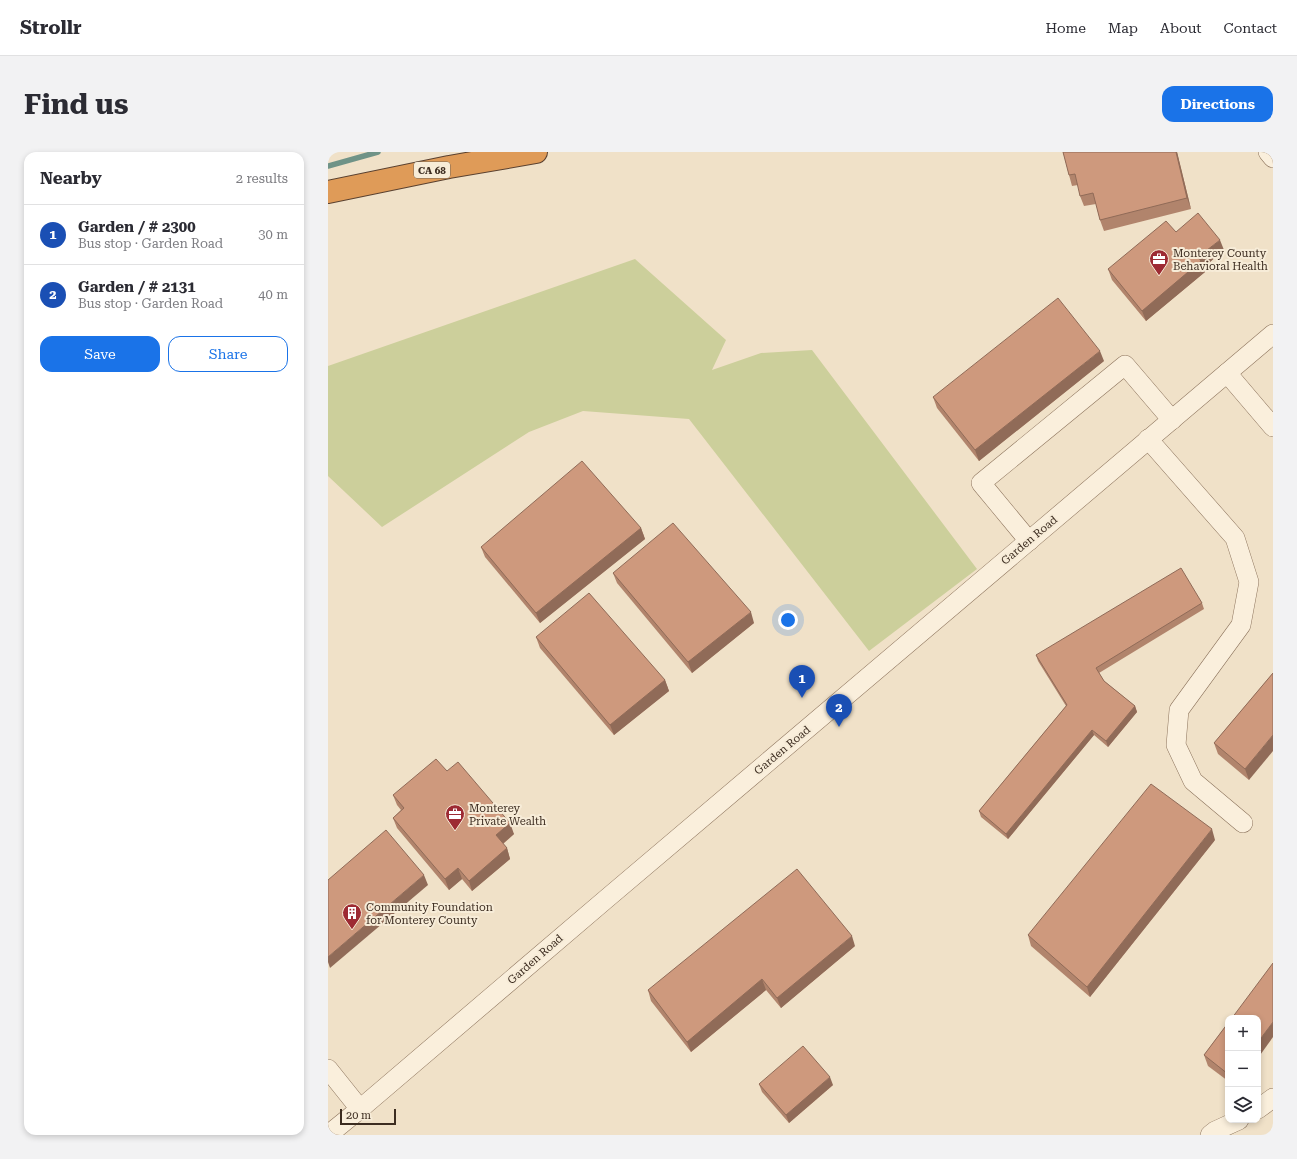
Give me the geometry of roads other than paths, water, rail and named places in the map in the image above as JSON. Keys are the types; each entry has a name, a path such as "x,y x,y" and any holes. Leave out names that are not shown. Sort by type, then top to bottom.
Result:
{"highway":[{"name":"CA 68","path":"328,192 449,167 536,152"}],"street":[{"path":"1268,152 1273,158"},
{"name":"Garden Road","path":"328,1135 1273,334"},
{"path":"1029,541 981,483 1125,365 1172,420"},
{"path":"1227,373 1273,427"},
{"path":"1148,439 1235,538 1249,582 1241,625 1179,710 1176,745 1193,781 1243,823"},
{"path":"328,1069 360,1109"},
{"path":"1261,1107 1273,1098"},
{"path":"1210,1135 1232,1123"}],"waterway":[{"path":"328,166 378,152"}],"place":[{"name":"Monterey County Behavioral Health","path":"1159,276"},
{"name":"Garden / # 2300","path":"802,698"},
{"name":"Garden / # 2131","path":"839,727"},
{"name":"Monterey Private Wealth","path":"455,831"},
{"name":"Community Foundation for Monterey County","path":"352,930"}]}
